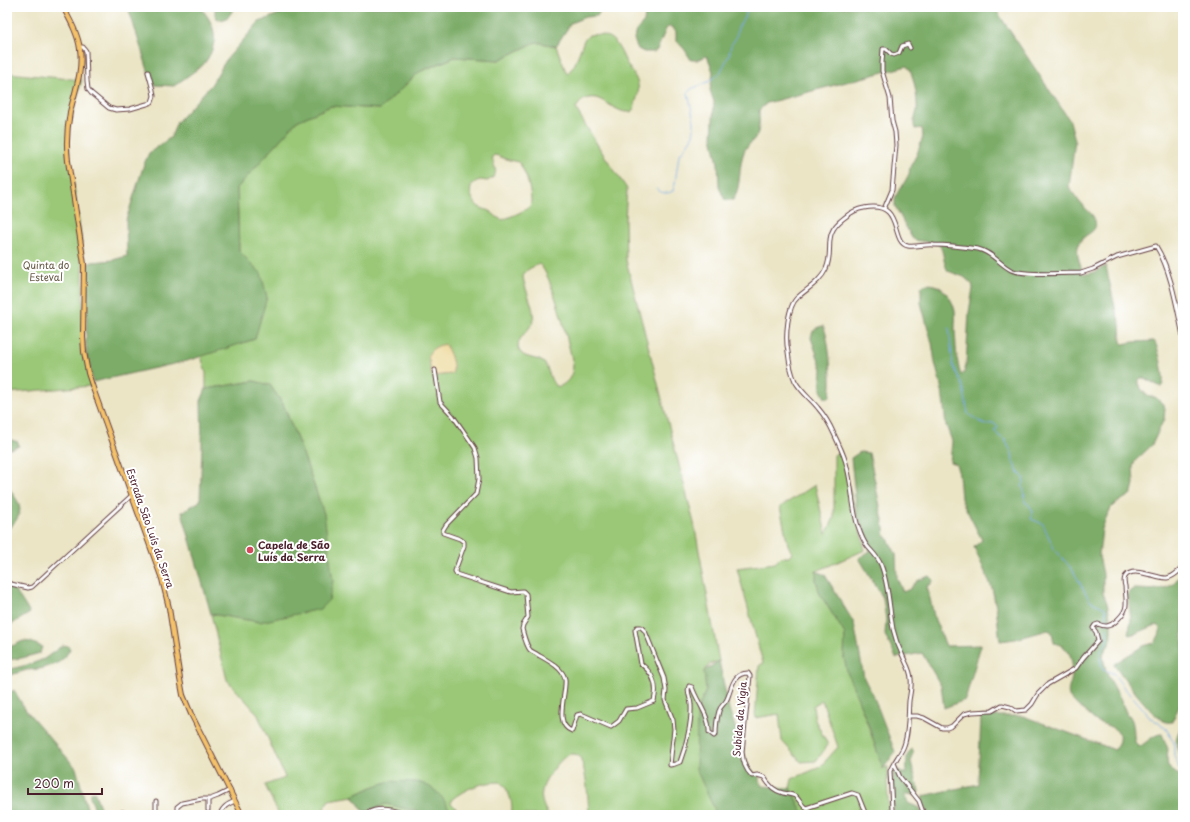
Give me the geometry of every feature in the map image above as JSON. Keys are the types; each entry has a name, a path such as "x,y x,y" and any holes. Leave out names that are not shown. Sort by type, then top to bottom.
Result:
{"main road":[{"name":"Estrada São Luís da Serra","path":"63,7 74,28 80,47 81,68 70,115 67,148 84,261 84,358 90,381 158,568 166,595 183,695 191,714 242,815"}],"street":[{"path":"884,209 892,190 896,144 890,98 882,71 883,49 886,49 894,55 899,53 902,46 908,44 910,48"},
{"path":"80,47 84,47 86,51 88,89 90,93 109,108 123,110 152,102 154,96 148,72"},
{"path":"891,815 890,771 905,742 912,678 895,637 887,586 880,562 863,539 854,511 847,465 842,451 827,419 795,382 789,361 787,343 788,324 794,301 820,278 825,270 828,260 831,233 835,225 857,210 865,208 884,209 892,218 900,240 903,244 908,246 933,244 948,245 982,250 1013,271 1024,273 1087,272 1117,257 1156,246 1163,256 1167,268 1183,336"},
{"name":"Subida da Vigia","path":"435,370 440,402 453,416 475,448 478,458 476,494 443,530 443,533 464,542 455,571 456,574 511,592 523,591 526,594 528,617 522,630 530,650 556,666 563,673 565,680 565,691 562,706 562,720 566,726 572,731 577,715 581,714 611,727 619,721 626,709 637,708 654,701 656,693 655,685 648,670 641,664 634,630 637,627 641,627 645,631 664,678 666,690 665,700 673,720 674,729 670,765 680,762 685,750 691,705 688,690 689,686 692,688 694,696 710,724 709,732 714,736 716,734 720,707 726,700 733,682 738,676 748,673 750,676 742,752 743,762 750,774 752,776 757,775 764,777 772,788 782,793 795,796 806,808 852,793 858,795 866,815"},
{"path":"7,583 28,588 32,587 132,496"},
{"path":"909,716 924,718 942,728 947,728 952,726 964,714 972,712 992,712 1002,705 1016,711 1026,710 1048,684 1076,668 1089,650 1095,645 1098,641 1096,632 1093,628 1095,625 1098,624 1106,627 1123,616 1127,608 1124,581 1126,576 1131,572 1139,572 1168,578 1172,577 1183,568"},
{"path":"894,763 900,776 919,801 924,815"},
{"path":"180,815 177,813 177,807 182,804 208,799 230,790"},
{"path":"208,799 208,810"},
{"path":"118,815 122,812 140,815 156,814 156,801"},
{"path":"220,815 221,811 226,805 235,801"},
{"path":"367,815 375,809 393,811 404,815"}],"green space":[{"path":"128,7 201,7 210,21 214,34 212,50 207,60 203,65 174,86 155,85 151,80"},
{"path":"215,7 236,7 227,18 218,20 215,15"},
{"path":"296,7 601,7 597,16 585,17 571,23 556,46 536,42 499,60 455,57 419,72 380,109 331,106 297,121 237,188 239,251 261,273 267,297 255,339 187,361 93,382 88,362 86,342 88,264 127,256 126,220 149,153 171,137 177,122 211,85 226,60 259,22"},
{"path":"646,7 994,7 1070,121 1075,140 1069,187 1093,216 1095,222 1095,227 1093,230 1083,238 1078,247 1078,258 1083,274 1092,273 1106,266 1116,312 1120,323 1121,342 1123,344 1154,341 1163,372 1163,384 1161,387 1144,378 1139,379 1141,389 1149,397 1155,397 1162,403 1165,408 1164,419 1152,445 1135,461 1133,467 1134,484 1132,492 1111,508 1102,529 1099,556 1103,574 1103,593 1111,620 1110,643 1104,652 1103,658 1106,672 1127,715 1129,715 1132,721 1135,742 1137,745 1139,747 1153,737 1162,734 1168,749 1168,767 1177,774 1183,775 1183,815 927,815 922,802 923,796 978,784 981,716 1023,716 1115,750 1119,737 1116,730 1095,720 1077,706 1069,697 1068,690 1072,677 1072,663 1070,655 1065,648 1054,643 1052,632 1048,630 1016,639 1000,641 992,588 974,547 982,540 961,499 959,475 956,464 950,462 952,441 946,425 942,390 935,363 932,343 921,303 921,287 933,284 943,290 951,300 955,311 956,352 961,375 964,373 966,365 969,312 973,288 972,284 964,277 948,271 938,244 919,241 912,238 895,206 895,198 909,174 910,167 917,154 923,136 922,128 915,129 914,126 917,106 912,74 907,66 767,103 759,110 759,127 757,135 744,152 736,195 733,200 725,200 719,186 718,164 712,137 714,102 710,90 713,72 708,58 706,56 698,60 691,60 676,40 676,32 672,27 668,27 666,29 657,50 654,52 644,52 638,49 634,39 636,31 644,22"},
{"path":"597,34 613,40 618,46 635,77 638,86 638,95 634,109 631,112 620,111 596,98 585,99 577,106 576,109 600,149 627,189 625,219 626,260 694,523 719,661 710,664 704,671 706,690 697,711 717,815 589,815 587,785 584,771 580,757 573,754 565,757 557,765 543,787 542,800 548,815 511,815 512,806 510,797 500,782 493,782 468,789 451,800 451,803 463,815 451,815 450,811 390,782 372,787 353,796 329,800 324,807 328,815 279,815 265,785 285,778 284,775 257,713 227,680 211,614 260,622 324,514 303,454 283,404 270,385 254,381 206,389 206,373 201,356 255,339 261,273 239,251 237,188 297,121 331,106 380,109 419,72 455,57 499,60 536,42 556,46 567,74 574,66 584,40 589,35","holes":["494,155 518,162 521,165 526,176 531,197 530,206 528,208 502,220 490,211 479,207 473,199 471,193 471,187 476,181 487,181 494,176 496,171 492,157","539,264 544,270 564,327 573,364 569,379 563,385 555,385 546,365 543,362 523,355 519,350 519,342 533,321 533,311 523,276 528,270","445,344 453,367 451,374 432,376 430,365"]},
{"name":"Quinta do Esteval","path":"7,73 82,80 70,125 69,148 83,251 83,337 91,386 7,393"},
{"path":"823,326 827,340 830,362 831,384 829,398 825,398 821,390 822,369 811,338 814,330"},
{"path":"254,381 270,385 283,404 303,454 324,514 333,581 329,600 320,609 260,622 211,614 182,512 200,501 202,445 201,401 206,389"},
{"path":"7,392 9,394 8,439 18,442 19,446 7,450"},
{"path":"840,450 865,550 817,571 816,580 820,594 845,634 844,658 883,768 888,767 887,782 889,815 804,815 790,788 792,779 820,767 838,747 822,700 813,706 815,720 828,745 816,761 801,762 782,741 779,714 755,718 759,666 763,663 737,568 775,563 782,556 789,557 792,553 788,545 780,507 815,485 826,534 834,518 834,455"},
{"path":"860,452 869,453 885,536 896,554 897,578 903,592 910,589 917,581 929,576 932,578 933,581 927,586 935,620 946,646 981,645 965,700 944,708 941,686 922,653 896,658 885,635 886,620 883,598 859,558 870,551 857,514 851,458"},
{"path":"7,487 18,502 20,511 17,519 7,530"},
{"path":"816,571 825,575 854,623 864,678 875,700 895,752 883,769 868,724 847,672 844,658 845,634 820,594 816,580"},
{"path":"1183,572 1183,698 1172,722 1166,722 1153,713 1114,664 1143,646 1154,643 1160,633 1159,626 1156,625 1129,635 1128,633 1131,621 1129,592 1133,589 1154,590 1169,587"},
{"path":"7,585 17,593 30,613 7,627"},
{"path":"23,641 31,642 42,647 40,653 7,660 7,643 12,646"},
{"path":"63,645 68,646 70,649 65,657 58,663 40,669 27,670 7,676 7,670 44,659"},
{"path":"719,661 729,709 749,767 759,777 762,786 790,788 804,815 717,815 696,769 697,711 706,690 704,671"},
{"path":"14,690 25,709 76,768 89,815 7,815 7,694"},
{"path":"1183,723 1183,757 1181,757 1176,740"},
{"path":"912,749 914,751 911,762 919,792 916,795 906,794 907,801 910,804 920,808 923,815 893,815 893,771 898,770 902,773 906,773 907,757"},
{"path":"390,781 416,782 428,786 438,793 446,803 451,815 421,815 420,812 416,810 386,804 364,812 353,796 372,787"},
{"path":"94,791 102,812 116,809 118,811 116,815 96,815 90,794"},
{"path":"386,804 416,810 420,812 421,815 365,815 364,812"}],"sand":[{"path":"445,344 453,363 452,374 432,376 428,355 435,348"}],"waterway":[{"path":"657,189 665,193 673,191 679,155 693,135 694,121 688,93 691,89 708,82 720,73 729,55 731,45 736,38 738,28 749,8 752,7"},
{"path":"949,328 953,365 963,386 968,414 985,425 993,423 998,428 994,430 1005,440 1012,453 1013,462 1018,472 1023,477 1024,483 1022,486 1025,502 1033,511 1031,519 1043,524 1054,549 1072,569 1090,601 1105,608 1107,624"},
{"path":"1107,628 1107,642 1100,655 1103,670 1113,673 1151,718 1165,727 1174,742 1174,756 1183,777"}],"place":[{"name":"Capela de São Luís da Serra","path":"250,550"}]}
